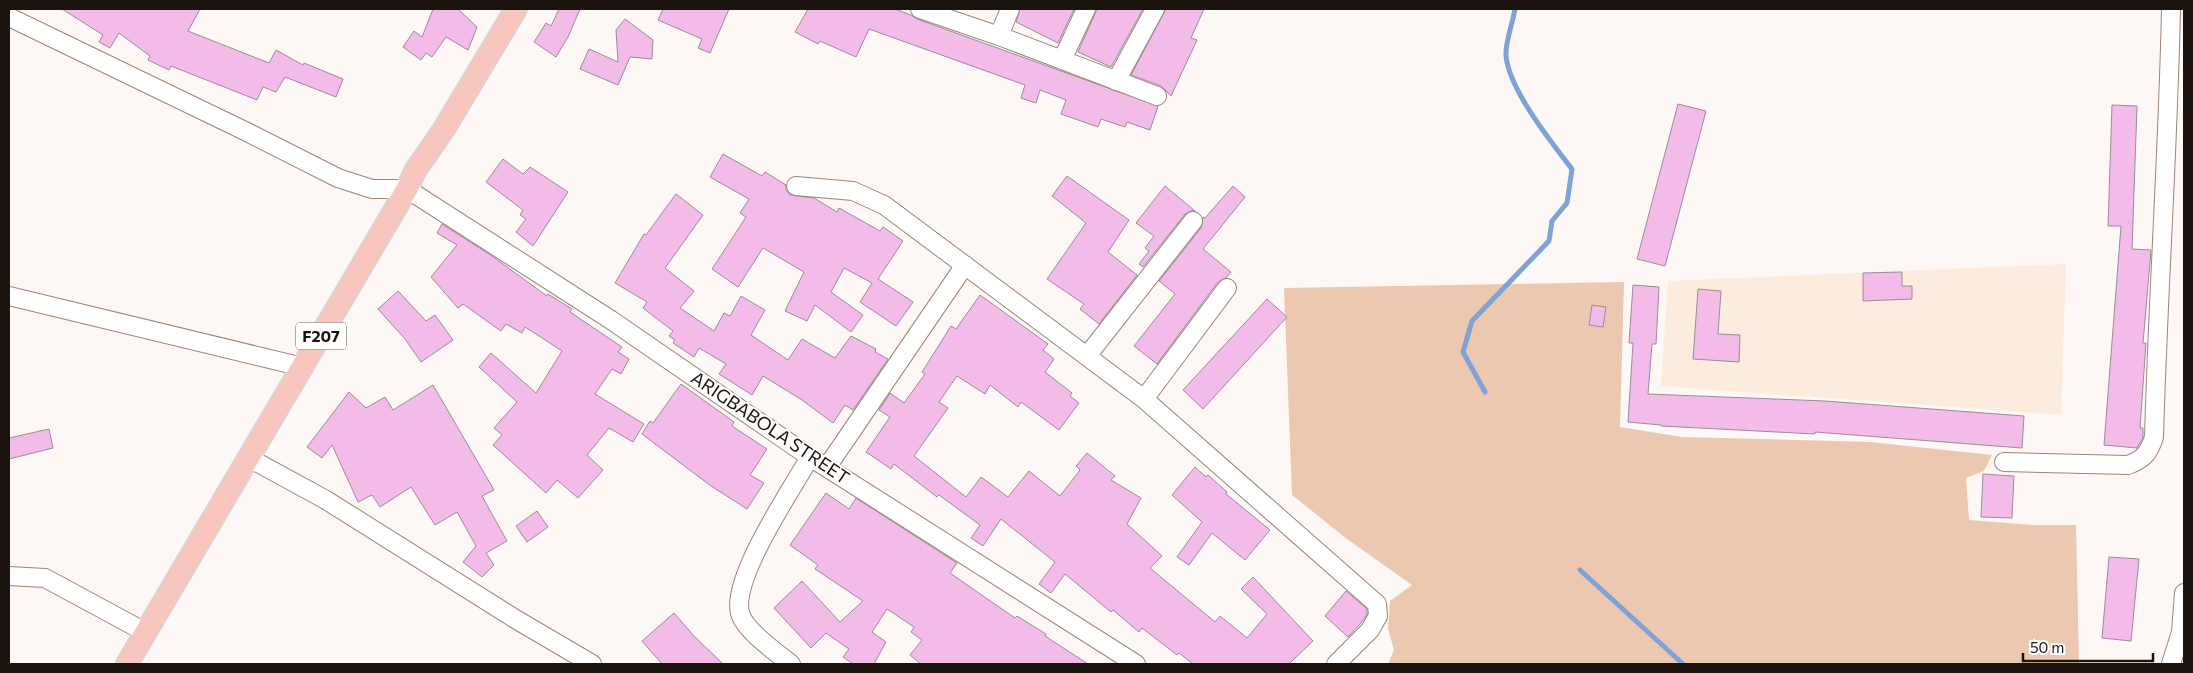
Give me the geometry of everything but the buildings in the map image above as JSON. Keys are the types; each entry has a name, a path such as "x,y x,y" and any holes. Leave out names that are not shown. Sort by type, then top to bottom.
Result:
{"main road":[{"name":"F207","path":"127,664 407,189 415,171 444,129 516,9"}],"street":[{"path":"924,9 1157,96"},
{"path":"999,36 1010,9"},
{"path":"1062,60 1086,9"},
{"path":"1116,81 1156,9"},
{"path":"2004,462 2128,465 2138,461 2148,453 2154,437 2157,332 2169,98 2171,9"},
{"path":"9,17 338,178 372,189 407,189"},
{"path":"796,186 853,191 884,205 1144,399 1377,604 1378,616 1370,630 1336,664"},
{"name":"ARIGBABOLA STREET","path":"407,189 611,320 810,456 1136,664"},
{"path":"1087,356 1193,221"},
{"path":"827,467 965,265"},
{"path":"1144,399 1226,288"},
{"path":"9,296 303,367"},
{"path":"791,664 754,634 740,613 740,592 753,557 810,456"},
{"path":"249,458 326,500 517,620 592,664"},
{"path":"9,576 45,578 145,632"},
{"path":"2171,664 2181,632 2184,593"}],"shaded area":[{"path":"2066,264 2061,415 1661,386 1668,281"},
{"path":"1624,282 1620,427 1682,437 1870,442 1992,455 1984,471 1966,478 1969,520 2032,525 2076,525 2079,664 1388,664 1394,650 1388,629 1390,601 1412,585 1347,539 1292,495 1284,288"}],"waterway":[{"path":"1485,392 1463,352 1472,321 1549,241 1552,221 1567,203 1572,169 1532,114 1514,83 1506,50 1515,9"},
{"path":"1580,570 1683,664"}]}
